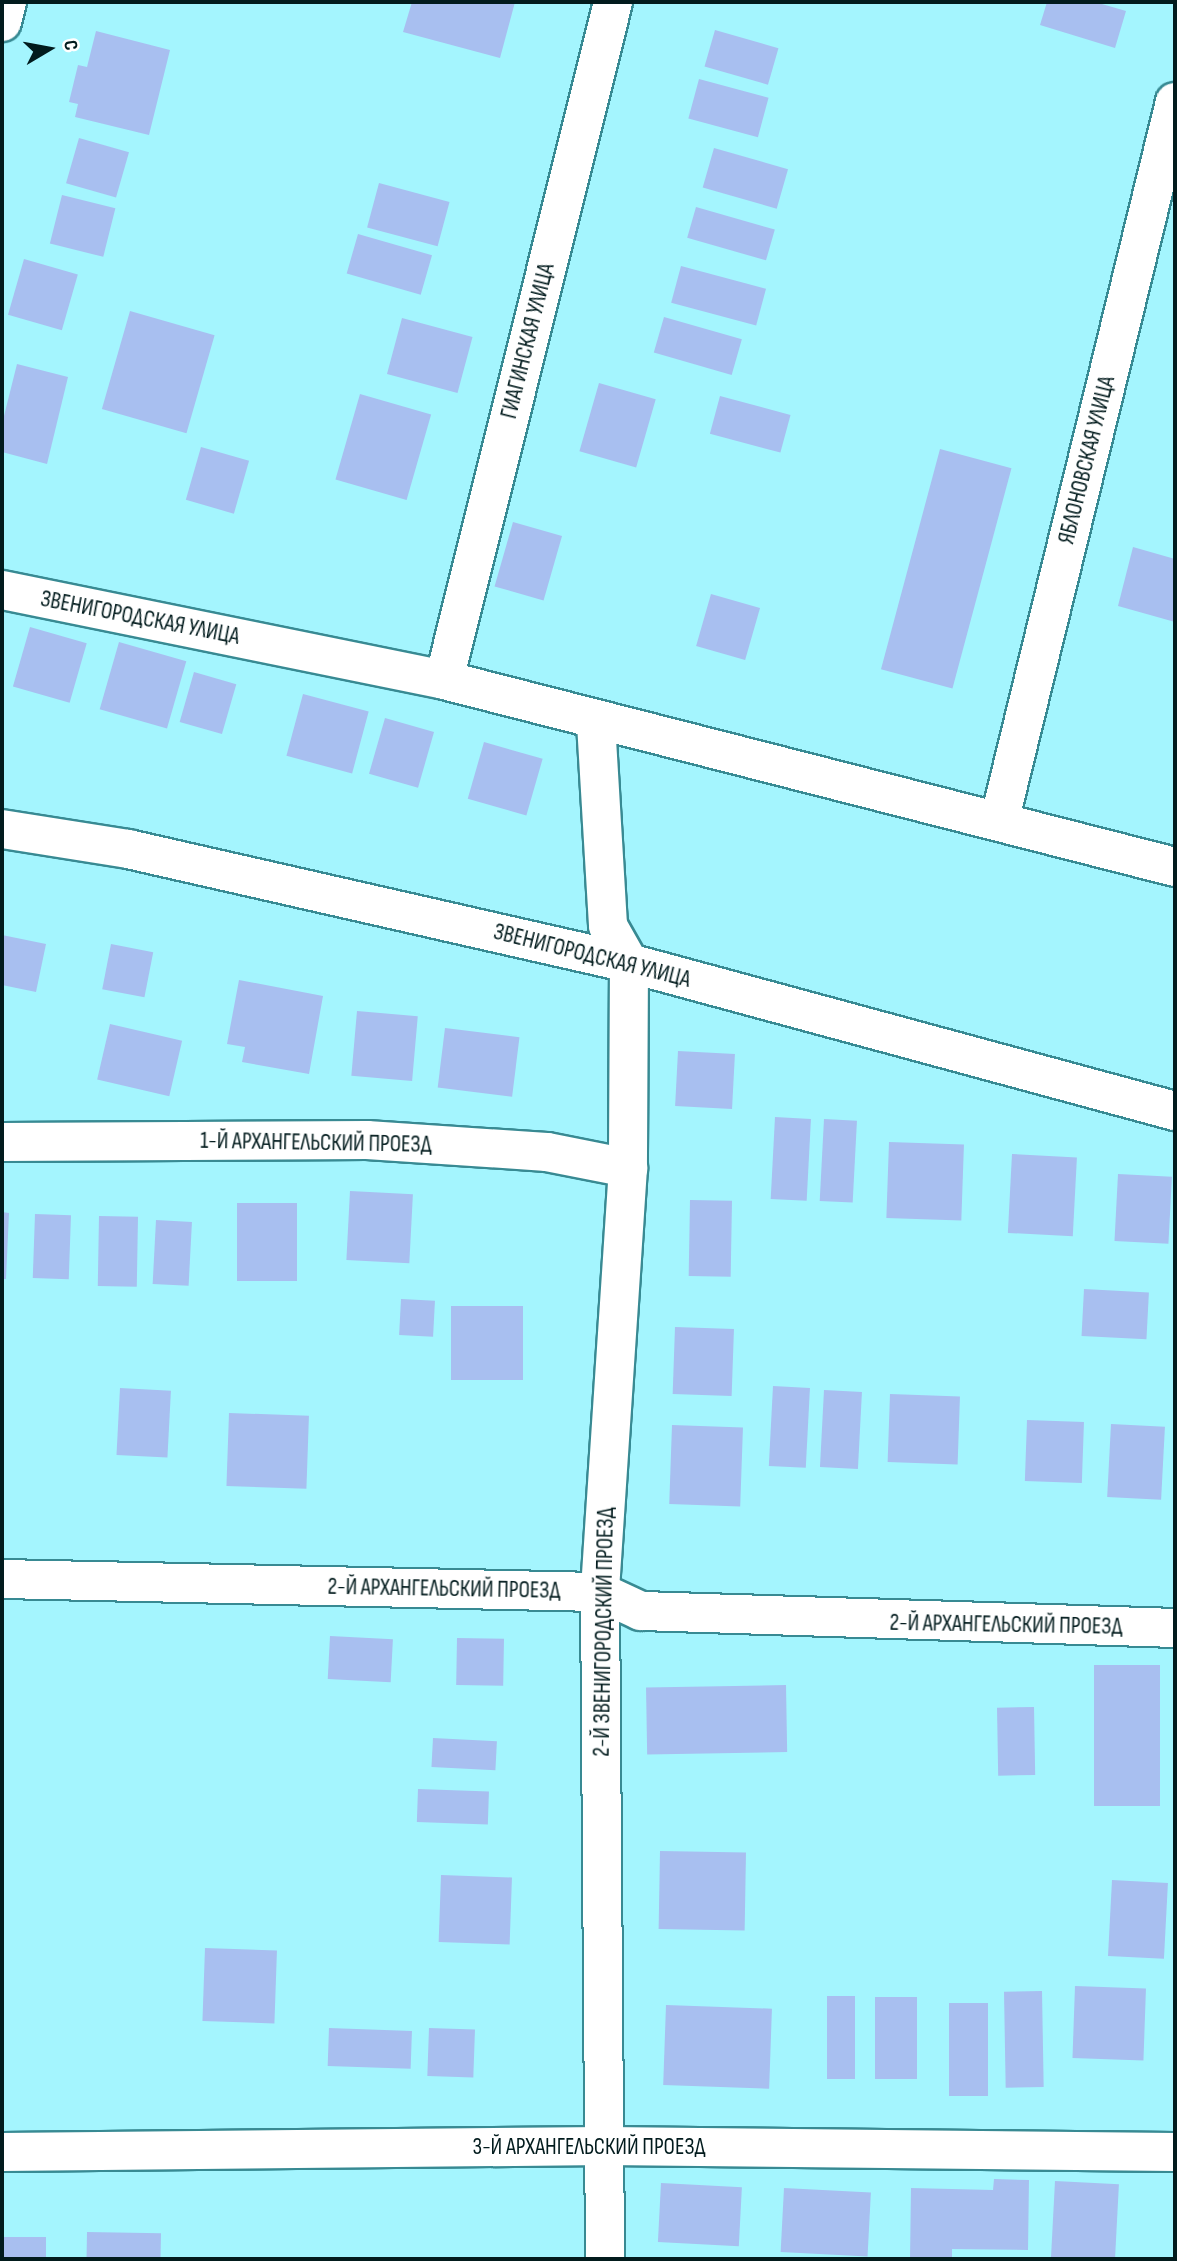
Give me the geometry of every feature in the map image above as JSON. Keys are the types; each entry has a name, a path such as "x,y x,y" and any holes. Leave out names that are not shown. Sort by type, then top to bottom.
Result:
{"street":[{"path":"2,22 7,2"},
{"name":"ГИАГИНСКАЯ УЛИЦА","path":"444,680 612,2"},
{"name":"ЯБЛОНОВСКАЯ УЛИЦА","path":"1000,818 1175,102"},
{"name":"ЗВЕНИГОРОДСКАЯ УЛИЦА","path":"2,590 444,680 596,723 1000,818 1175,867"},
{"path":"596,723 608,926 629,963"},
{"name":"ЗВЕНИГОРОДСКАЯ УЛИЦА","path":"2,829 128,849 629,963 1175,1111"},
{"name":"2-Й ЗВЕНИГОРОДСКИЙ ПРОЕЗД","path":"605,2259 600,1592 628,1168 629,963"},
{"name":"1-Й АРХАНГЕЛЬСКИЙ ПРОЕЗД","path":"2,1142 367,1140 547,1152 628,1168"},
{"name":"2-Й АРХАНГЕЛЬСКИЙ ПРОЕЗД","path":"2,1579 600,1592 642,1611 1175,1628"},
{"name":"3-Й АРХАНГЕЛЬСКИЙ ПРОЕЗД","path":"2,2152 606,2146 1175,2152"}],"building":[{"path":"412,2 515,2 500,58 403,32"},
{"path":"1047,2 1095,2 1126,11 1115,48 1040,25"},
{"path":"715,30 778,48 768,85 705,67"},
{"path":"96,31 170,50 149,135 75,117 78,104 69,102 78,65 87,67"},
{"path":"699,79 769,98 758,137 688,119"},
{"path":"79,138 129,152 116,198 66,183"},
{"path":"714,148 788,169 777,209 703,187"},
{"path":"379,183 450,202 438,246 367,227"},
{"path":"62,195 115,208 103,257 50,244"},
{"path":"696,207 775,230 766,260 687,238"},
{"path":"358,234 432,255 421,295 347,273"},
{"path":"24,259 78,274 62,330 8,315"},
{"path":"681,266 766,289 756,325 671,303"},
{"path":"130,311 215,335 186,433 102,409"},
{"path":"664,317 742,339 732,375 654,353"},
{"path":"402,318 473,337 458,393 387,374"},
{"path":"17,364 68,377 47,464 2,452 2,424"},
{"path":"599,383 656,399 636,468 579,451"},
{"path":"360,394 431,414 407,500 335,480"},
{"path":"720,396 791,415 780,453 710,434"},
{"path":"201,447 249,461 234,514 186,500"},
{"path":"940,449 1011,468 952,688 881,669"},
{"path":"513,522 562,536 544,600 495,586"},
{"path":"1133,547 1175,559 1175,622 1118,606"},
{"path":"711,594 760,608 745,660 696,646"},
{"path":"30,627 87,643 70,703 13,687"},
{"path":"119,642 186,661 167,729 100,709"},
{"path":"194,672 236,684 222,734 180,722"},
{"path":"303,694 369,712 352,773 286,756"},
{"path":"385,718 434,732 418,788 369,774"},
{"path":"484,742 543,759 526,816 468,799"},
{"path":"2,935 46,944 36,992 2,985"},
{"path":"111,944 153,952 144,997 102,989"},
{"path":"239,980 323,996 309,1074 242,1062 245,1047 227,1044"},
{"path":"357,1011 418,1016 412,1081 351,1076"},
{"path":"110,1024 182,1041 169,1096 97,1080"},
{"path":"445,1028 519,1037 512,1097 438,1088"},
{"path":"678,1051 735,1054 732,1109 675,1106"},
{"path":"775,1117 811,1119 807,1201 771,1199"},
{"path":"824,1119 857,1121 853,1203 820,1201"},
{"path":"889,1142 964,1145 961,1221 886,1218"},
{"path":"1012,1154 1077,1157 1073,1236 1008,1233"},
{"path":"1118,1174 1172,1177 1168,1244 1114,1241"},
{"path":"350,1191 413,1194 409,1263 346,1260"},
{"path":"690,1200 732,1201 731,1277 689,1276"},
{"path":"237,1203 297,1203 297,1281 237,1281"},
{"path":"2,1212 9,1213 6,1279 2,1279"},
{"path":"35,1214 71,1215 69,1279 33,1278"},
{"path":"99,1216 138,1217 137,1287 98,1286"},
{"path":"156,1220 192,1222 189,1286 153,1284"},
{"path":"1084,1289 1149,1292 1146,1339 1082,1336"},
{"path":"401,1299 435,1301 433,1337 399,1335"},
{"path":"451,1306 523,1306 523,1380 451,1380"},
{"path":"675,1327 734,1329 732,1396 673,1394"},
{"path":"773,1386 810,1388 806,1468 769,1466"},
{"path":"120,1388 171,1391 167,1458 116,1455"},
{"path":"824,1390 862,1392 858,1469 820,1467"},
{"path":"890,1394 960,1396 958,1464 888,1462"},
{"path":"229,1413 309,1416 306,1489 226,1486"},
{"path":"1027,1420 1084,1422 1082,1483 1025,1481"},
{"path":"1111,1424 1165,1427 1161,1500 1107,1497"},
{"path":"672,1425 743,1427 740,1506 669,1504"},
{"path":"330,1636 393,1639 391,1682 328,1679"},
{"path":"457,1638 504,1639 503,1686 456,1685"},
{"path":"1094,1665 1160,1665 1160,1806 1094,1806"},
{"path":"786,1685 787,1752 647,1754 646,1687"},
{"path":"1034,1707 1035,1775 998,1776 997,1708"},
{"path":"433,1738 497,1741 495,1770 431,1767"},
{"path":"418,1789 489,1791 488,1824 417,1822"},
{"path":"660,1851 746,1853 745,1930 659,1929"},
{"path":"441,1875 512,1877 510,1944 439,1942"},
{"path":"1112,1880 1168,1883 1164,1959 1108,1956"},
{"path":"205,1948 277,1951 274,2023 202,2021"},
{"path":"1075,1986 1146,1988 1143,2060 1072,2058"},
{"path":"1042,1991 1044,2087 1006,2088 1004,1992"},
{"path":"827,1996 855,1996 855,2079 827,2079"},
{"path":"875,1997 917,1997 917,2079 875,2079"},
{"path":"949,2003 988,2003 988,2096 949,2096"},
{"path":"666,2005 772,2009 769,2089 663,2085"},
{"path":"329,2028 412,2031 411,2069 328,2066"},
{"path":"429,2028 475,2030 473,2078 427,2076"},
{"path":"994,2179 1029,2180 1028,2250 952,2249 952,2259 910,2259 911,2188 993,2190"},
{"path":"1055,2181 1119,2184 1115,2259 1051,2259"},
{"path":"661,2183 742,2187 739,2246 658,2242"},
{"path":"784,2188 871,2193 868,2256 781,2252"},
{"path":"87,2232 161,2233 161,2259 87,2259"},
{"path":"2,2237 46,2237 46,2259 2,2259"}]}
